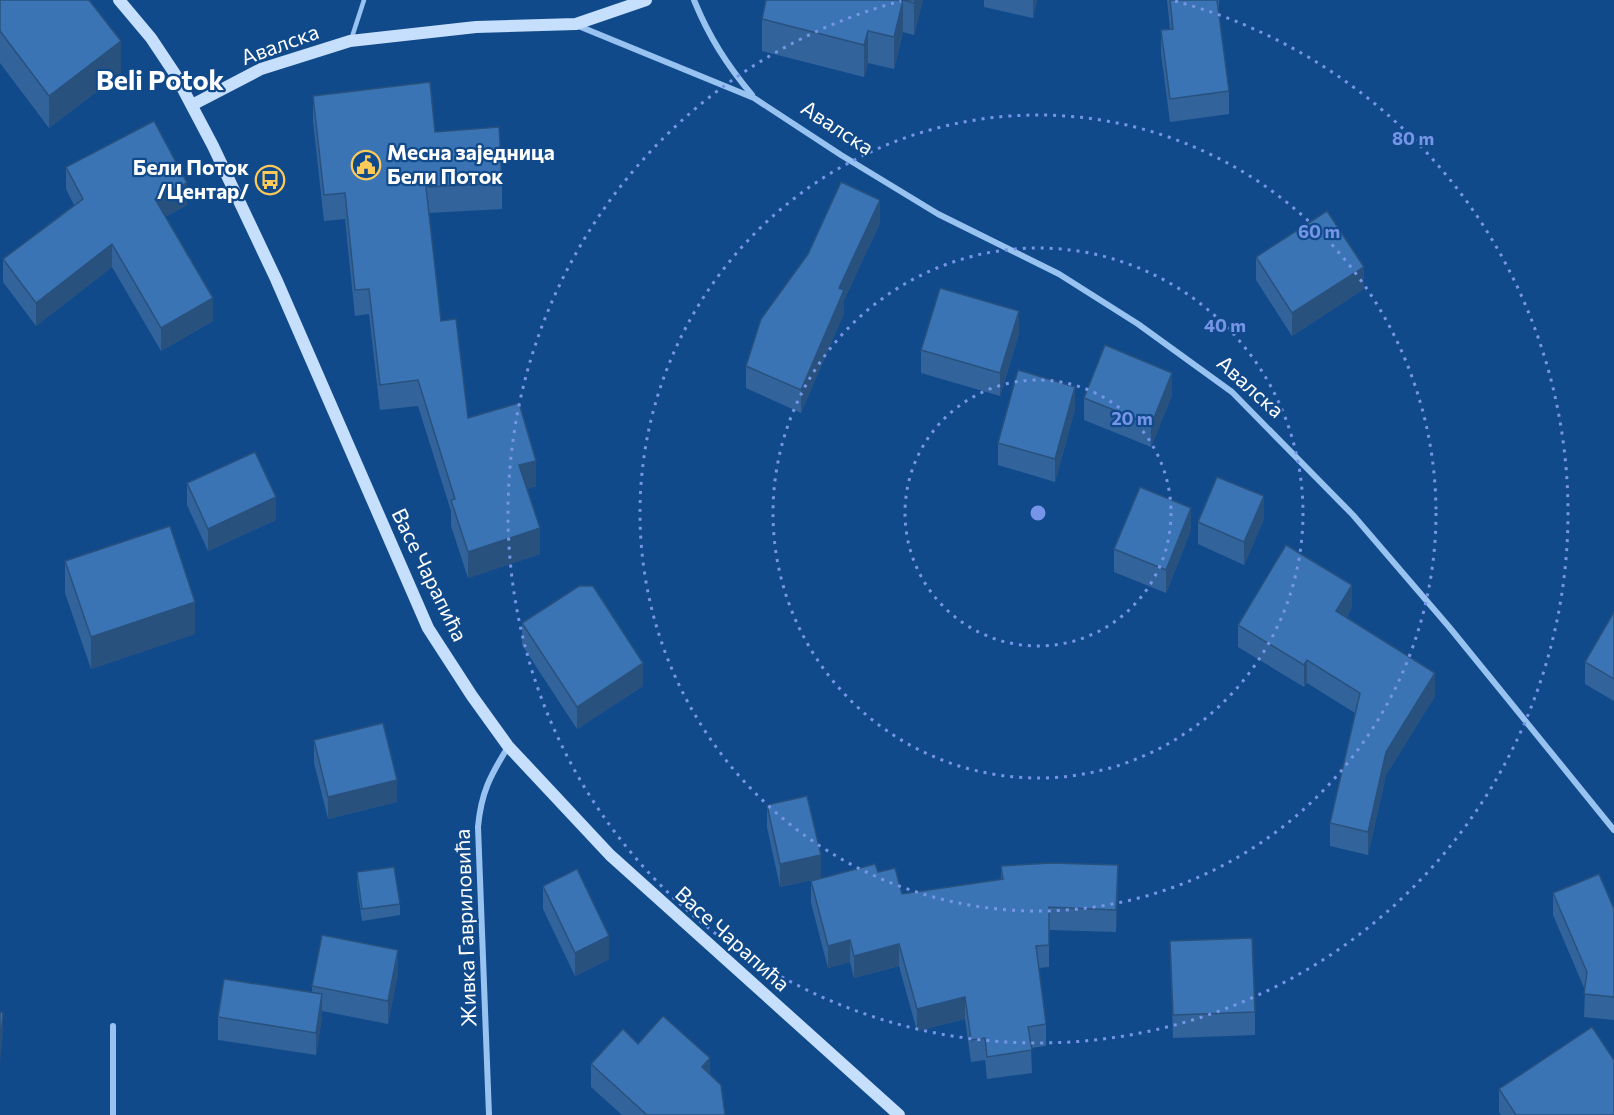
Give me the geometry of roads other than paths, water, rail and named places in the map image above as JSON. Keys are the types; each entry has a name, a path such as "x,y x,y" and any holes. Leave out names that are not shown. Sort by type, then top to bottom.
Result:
{"street":[{"name":"Васе Чарапића","path":"119,0 151,38 192,105 276,279 428,628 471,696 508,746 610,855 899,1115"},
{"name":"Авалска","path":"192,105 261,69 350,41 476,27 576,24 646,0"},
{"name":"Авалска","path":"694,0 712,41 726,65 754,98"},
{"name":"Авалска","path":"576,24 754,98 841,155 938,214 1059,274 1138,324 1232,392 1353,515 1450,628 1614,830"},
{"name":"Живка Гавриловића","path":"489,1115 478,827 480,803 488,779 508,746"},
{"path":"113,1026 113,1115"}],"lane":[{"name":"Авалска","path":"350,41 364,0"}],"place":[{"name":"Месна заједница Бели Поток","path":"366,165"},
{"name":"Бели Поток /Центар/","path":"270,180"}],"district":[{"name":"Beli Potok","path":"160,81"}]}
